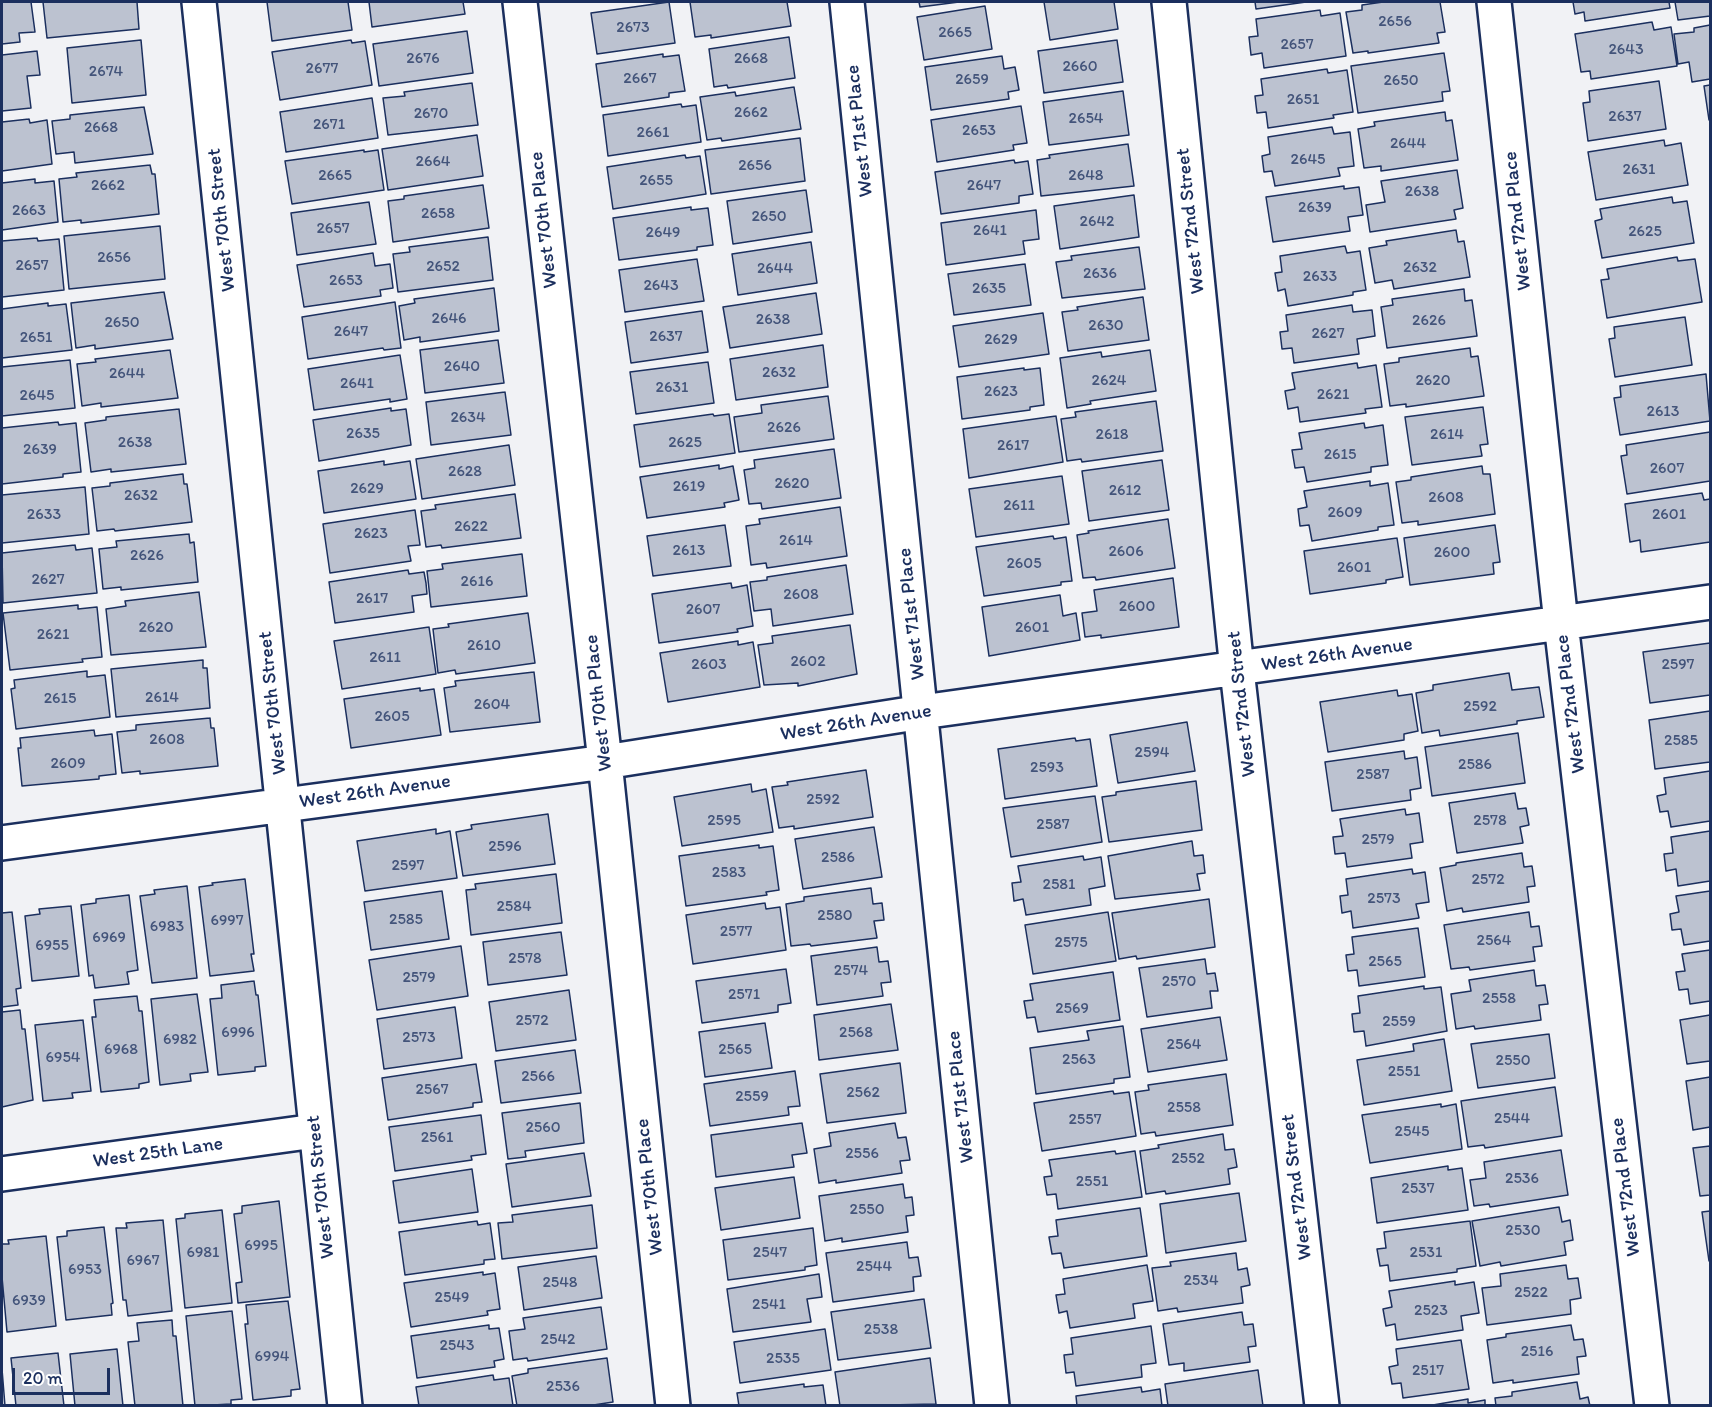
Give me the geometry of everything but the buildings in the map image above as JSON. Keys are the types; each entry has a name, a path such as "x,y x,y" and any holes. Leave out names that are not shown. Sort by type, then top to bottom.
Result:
{"street":[{"name":"West 70th Street","path":"199,2 345,1406"},
{"name":"West 70th Place","path":"520,2 605,762 673,1406"},
{"name":"West 71st Place","path":"847,2 992,1406"},
{"name":"West 72nd Street","path":"1169,2 1237,669 1322,1406"},
{"name":"West 72nd Place","path":"1494,2 1561,623 1652,1406"},
{"name":"West 26th Avenue","path":"2,843 605,762 922,712 1710,602"},
{"name":"West 25th Lane","path":"2,1174 315,1131"}]}
